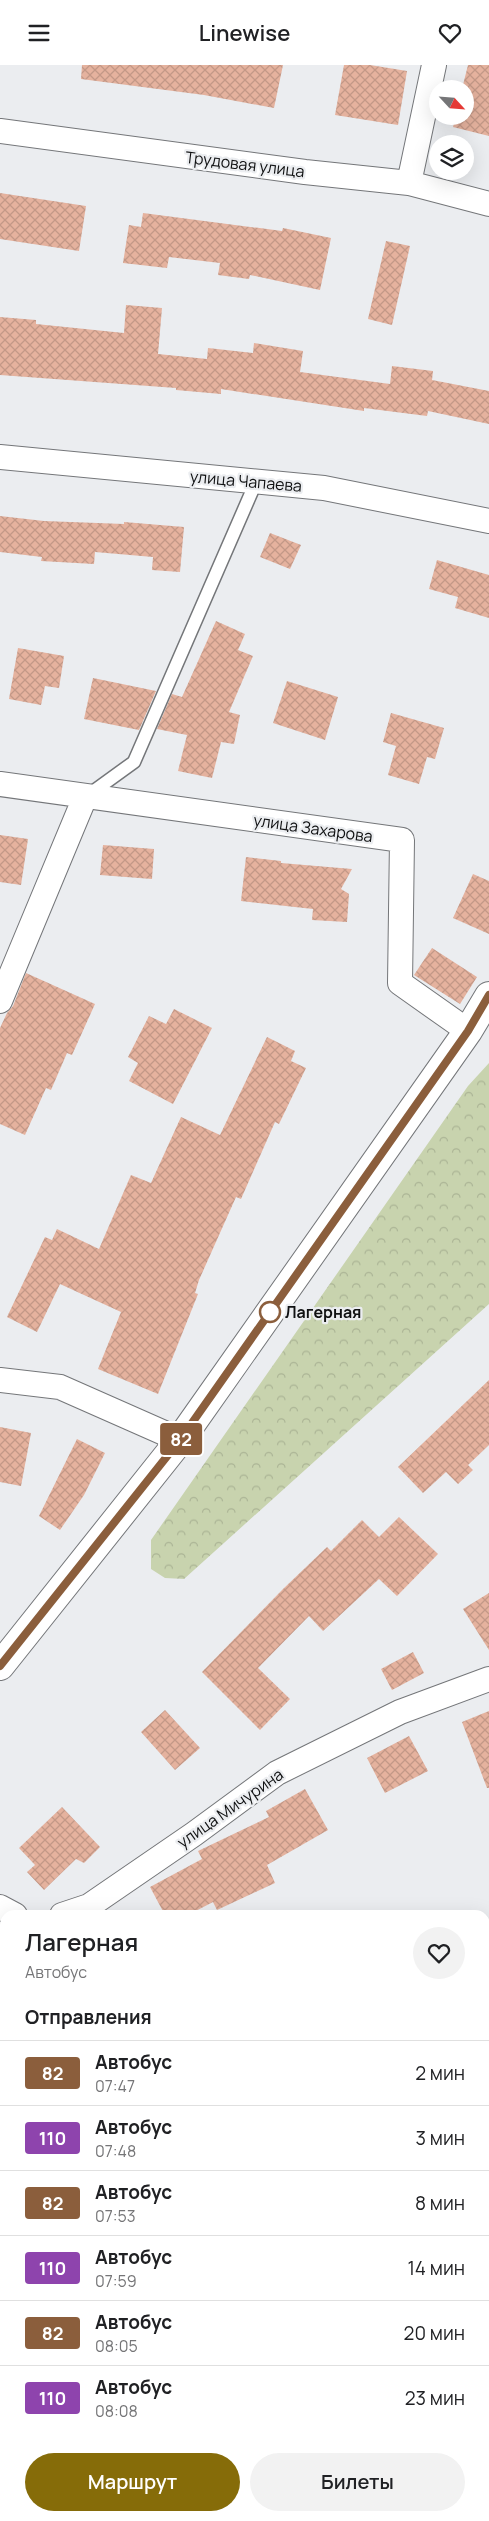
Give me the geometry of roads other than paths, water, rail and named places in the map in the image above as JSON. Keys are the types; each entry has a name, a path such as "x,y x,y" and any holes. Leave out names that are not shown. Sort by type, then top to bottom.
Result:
{"main road":[{"path":"0,1666 180,1440 468,1031 489,995"}],"street":[{"path":"409,183 434,65"},
{"name":"Трудовая улица","path":"0,131 305,172 409,183 489,204"},
{"name":"улица Чапаева","path":"0,457 324,488 489,521"},
{"name":"улица Захарова","path":"0,784 402,840 400,983 468,1031"},
{"path":"0,1001 85,797"},
{"path":"0,1380 60,1387 180,1440"},
{"name":"улица Мичурина","path":"77,1910 89,1906 194,1834 276,1773 400,1712 489,1679"}],"lane":[{"path":"85,797 134,762 256,482"}],"place":[{"name":"Лагерная","path":"270,1312"}]}
